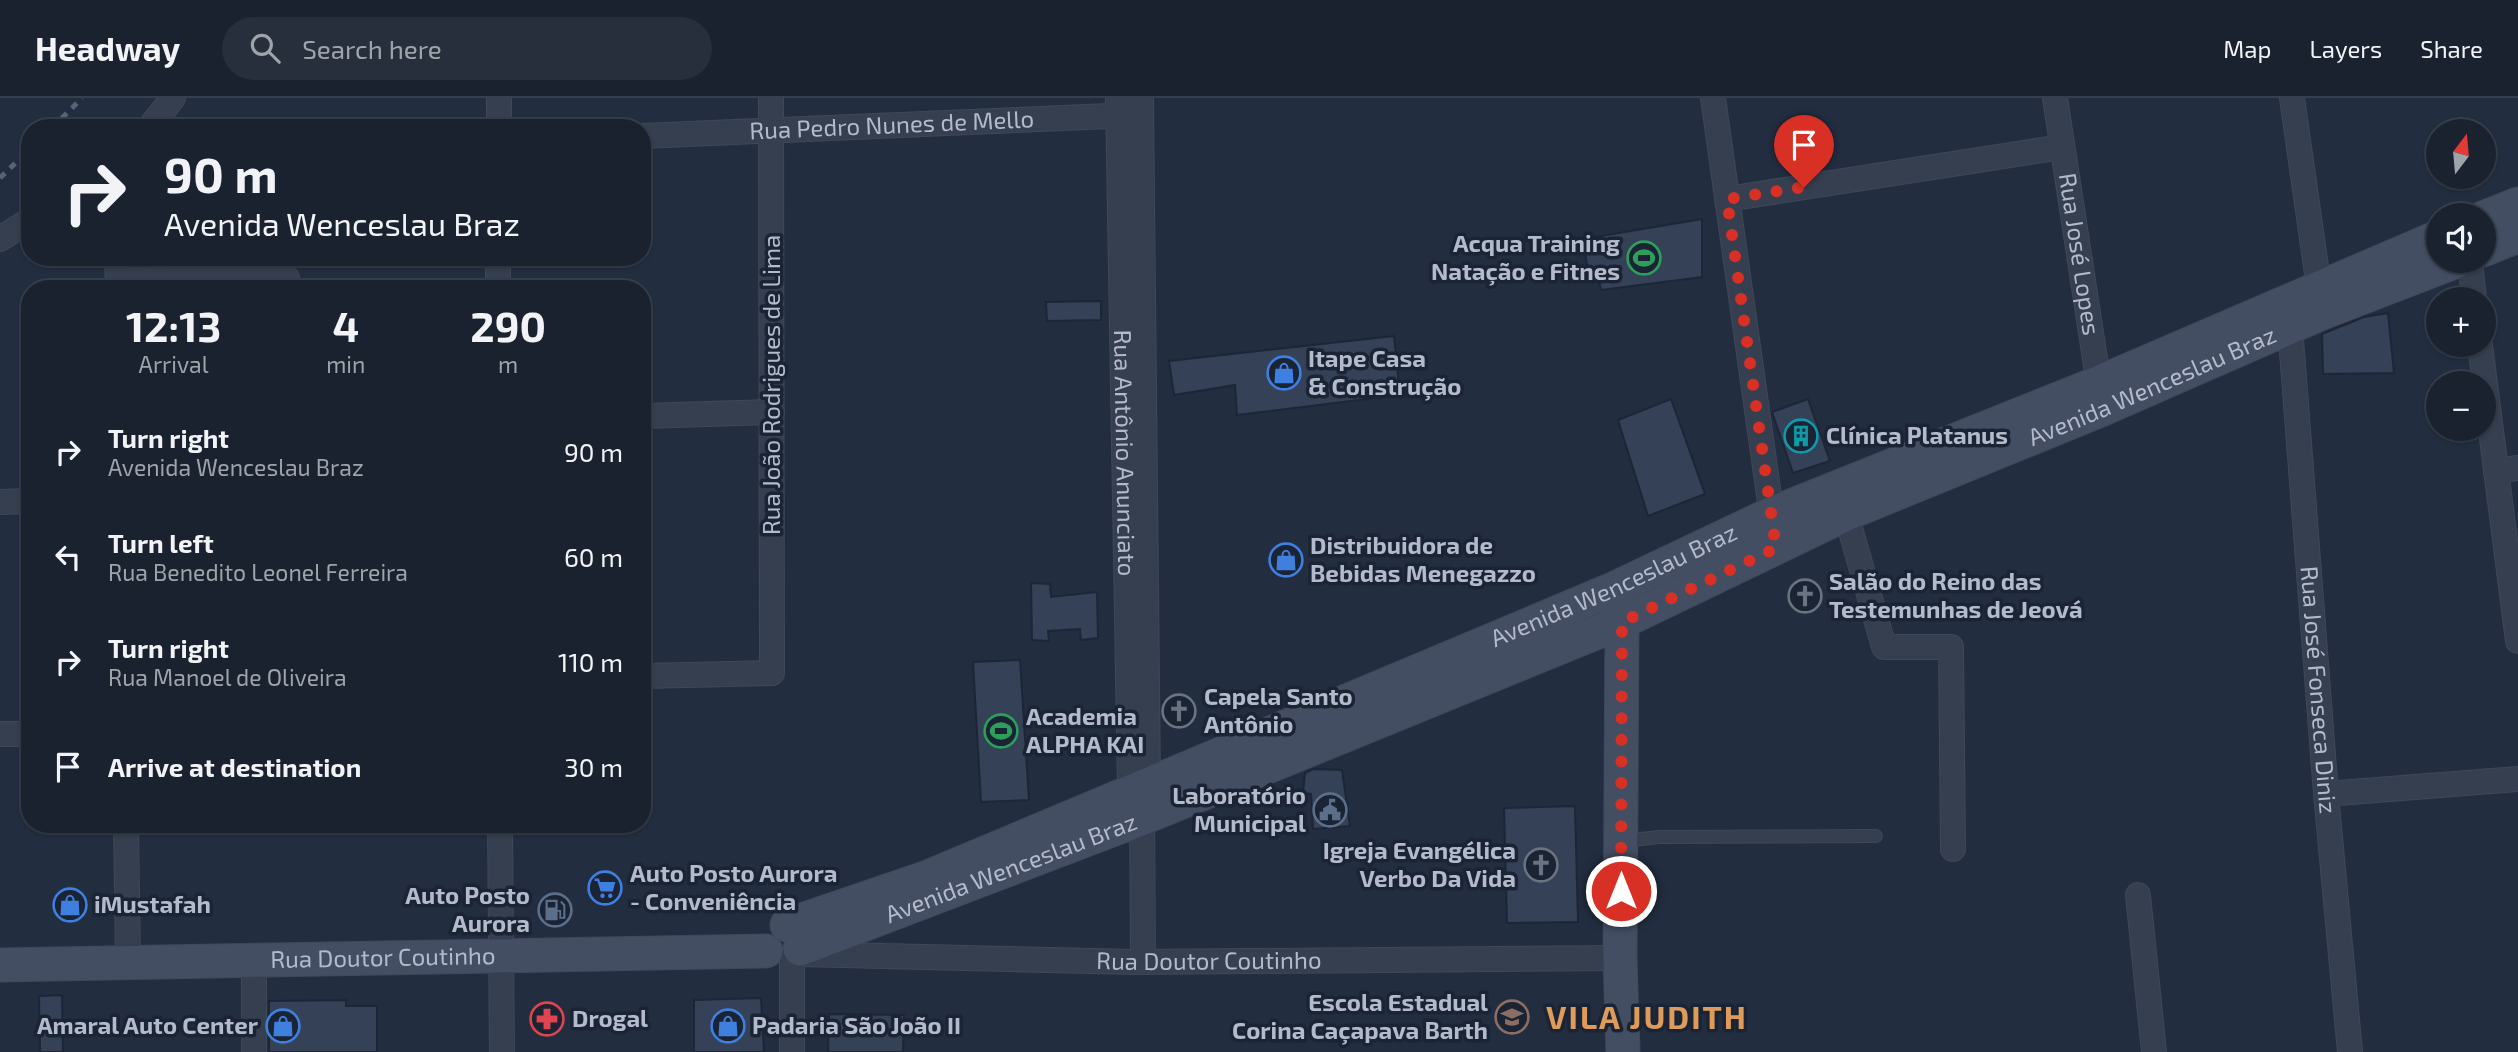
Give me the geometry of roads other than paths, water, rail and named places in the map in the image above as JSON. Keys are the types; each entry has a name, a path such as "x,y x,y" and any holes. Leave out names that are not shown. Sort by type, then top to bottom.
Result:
{"main road":[{"path":"2496,213 2518,204"},
{"path":"2496,245 2518,236"},
{"name":"Avenida Wenceslau Braz","path":"788,947 928,877 1141,798 1386,701 1622,622 2100,396 2320,300 2426,243"},
{"name":"Avenida Wenceslau Braz","path":"2320,300 2426,270"},
{"name":"Avenida Wenceslau Braz","path":"1386,701 1771,514 2100,396"},
{"path":"1611,590 1622,622 1620,958 1623,1052"},
{"name":"Rua Doutor Coutinho","path":"0,965 788,947"}],"street":[{"path":"156,119 173,98"},
{"path":"499,98 499,119"},
{"name":"Rua João Rodrigues de Lima","path":"651,676 772,673 771,98"},
{"path":"1713,98 1776,548"},
{"name":"Rua José Lopes","path":"2055,98 2100,396"},
{"path":"2292,98 2320,300"},
{"name":"Rua Pedro Nunes de Mello","path":"651,136 1130,107"},
{"name":"Rua Antônio Anunciato","path":"1130,107 1143,961"},
{"path":"1727,199 2062,147"},
{"path":"0,239 21,226"},
{"path":"118,276 287,278"},
{"name":"Rua José Fonseca Diniz","path":"2289,314 2326,794 2350,1052"},
{"path":"2483,357 2507,469 2518,641"},
{"path":"651,416 772,412"},
{"path":"0,502 21,501"},
{"path":"1846,514 1884,647 1951,647 1953,849"},
{"path":"0,734 21,734"},
{"path":"2326,794 2518,779"},
{"path":"126,833 128,962"},
{"path":"500,833 502,1052"},
{"path":"2138,895 2154,1052"},
{"path":"788,947 792,1052"},
{"name":"Rua Doutor Coutinho","path":"788,947 1143,961 1620,958"},
{"path":"254,960 254,1052"}],"lane":[{"path":"1621,841 1660,837 1876,836"}],"railway":[{"path":"61,119 82,98"},
{"path":"0,178 21,158"}],"place":[{"name":"Acqua Training Natação e Fitnes","path":"1644,258"},
{"name":"Itape Casa & Construção","path":"1284,373"},
{"name":"Clínica Platanus","path":"1801,436"},
{"name":"Distribuidora de Bebidas Menegazzo","path":"1286,560"},
{"name":"Salão do Reino das Testemunhas de Jeová","path":"1805,596"},
{"name":"Capela Santo Antônio","path":"1179,711"},
{"name":"Academia ALPHA KAI","path":"1001,731"},
{"name":"Laboratório Municipal","path":"1330,810"},
{"name":"Igreja Evangélica Verbo Da Vida","path":"1541,865"},
{"name":"Auto Posto Aurora - Conveniência","path":"605,888"},
{"name":"iMustafah","path":"70,905"},
{"name":"Auto Posto Aurora","path":"555,910"},
{"name":"Escola Estadual Corina Caçapava Barth","path":"1512,1017"},
{"name":"Drogal","path":"547,1019"},
{"name":"Amaral Auto Center","path":"283,1026"},
{"name":"Padaria São João II","path":"728,1026"}],"district":[{"name":"VILA JUDITH","path":"1647,1018"}]}
